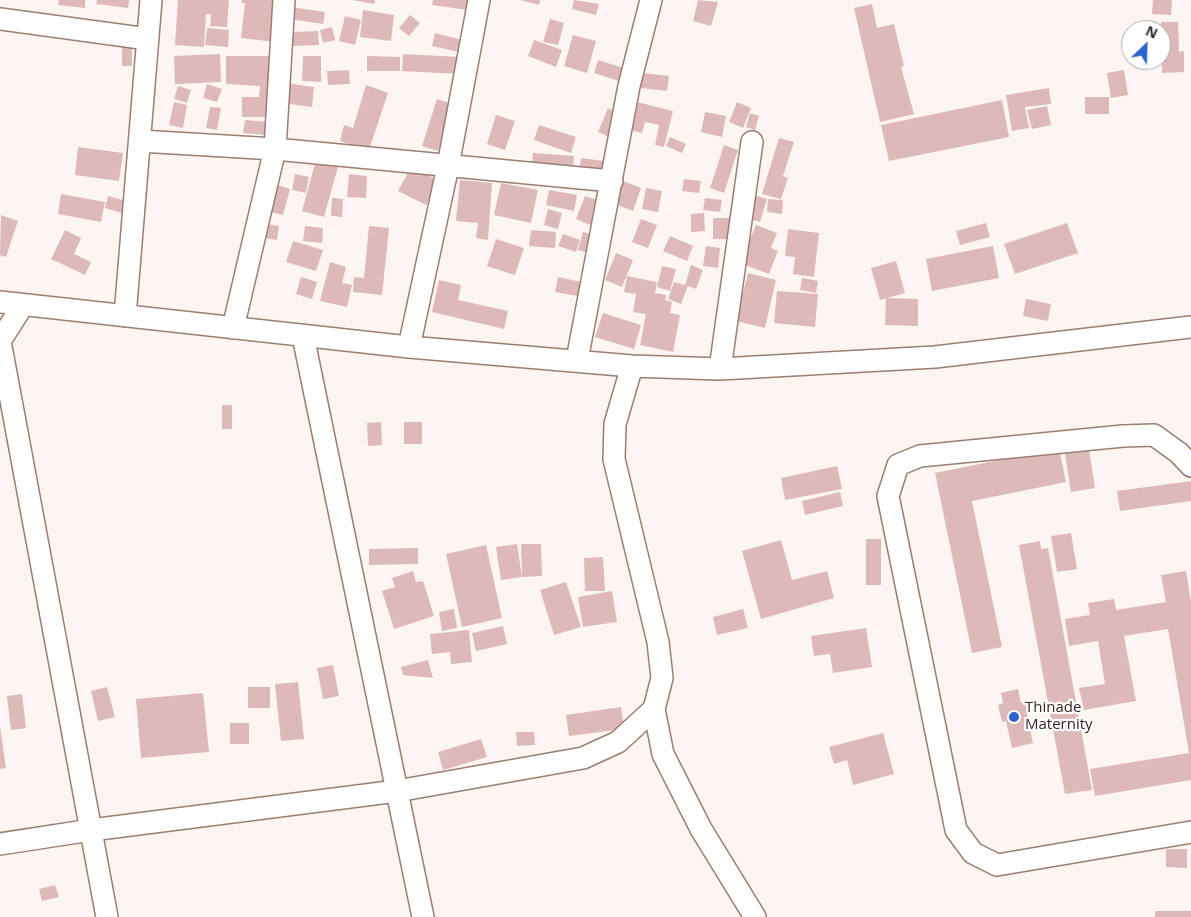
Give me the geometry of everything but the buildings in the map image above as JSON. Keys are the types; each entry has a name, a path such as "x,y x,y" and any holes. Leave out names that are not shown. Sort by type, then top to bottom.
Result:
{"street":[{"path":"125,316 151,0"},
{"path":"233,328 275,149 284,0"},
{"path":"409,347 448,166 479,0"},
{"path":"577,360 629,86 651,0"},
{"path":"0,19 148,39"},
{"path":"140,141 275,149 612,181"},
{"path":"720,369 752,142"},
{"path":"0,302 409,347 632,366 720,369 935,357 1191,327"},
{"path":"23,304 0,341 108,917"},
{"path":"303,336 423,917"},
{"path":"632,366 616,424 614,460 658,642 662,678 654,709 663,754 701,829 755,917"},
{"path":"1191,466 1179,453 1154,435 1026,445 920,456 898,464 888,496 956,830 973,853 997,865 1191,832"},
{"path":"0,844 91,830 397,791 583,758 618,742 654,709"}],"place":[{"name":"Thinade Maternity","path":"1014,717"}]}
